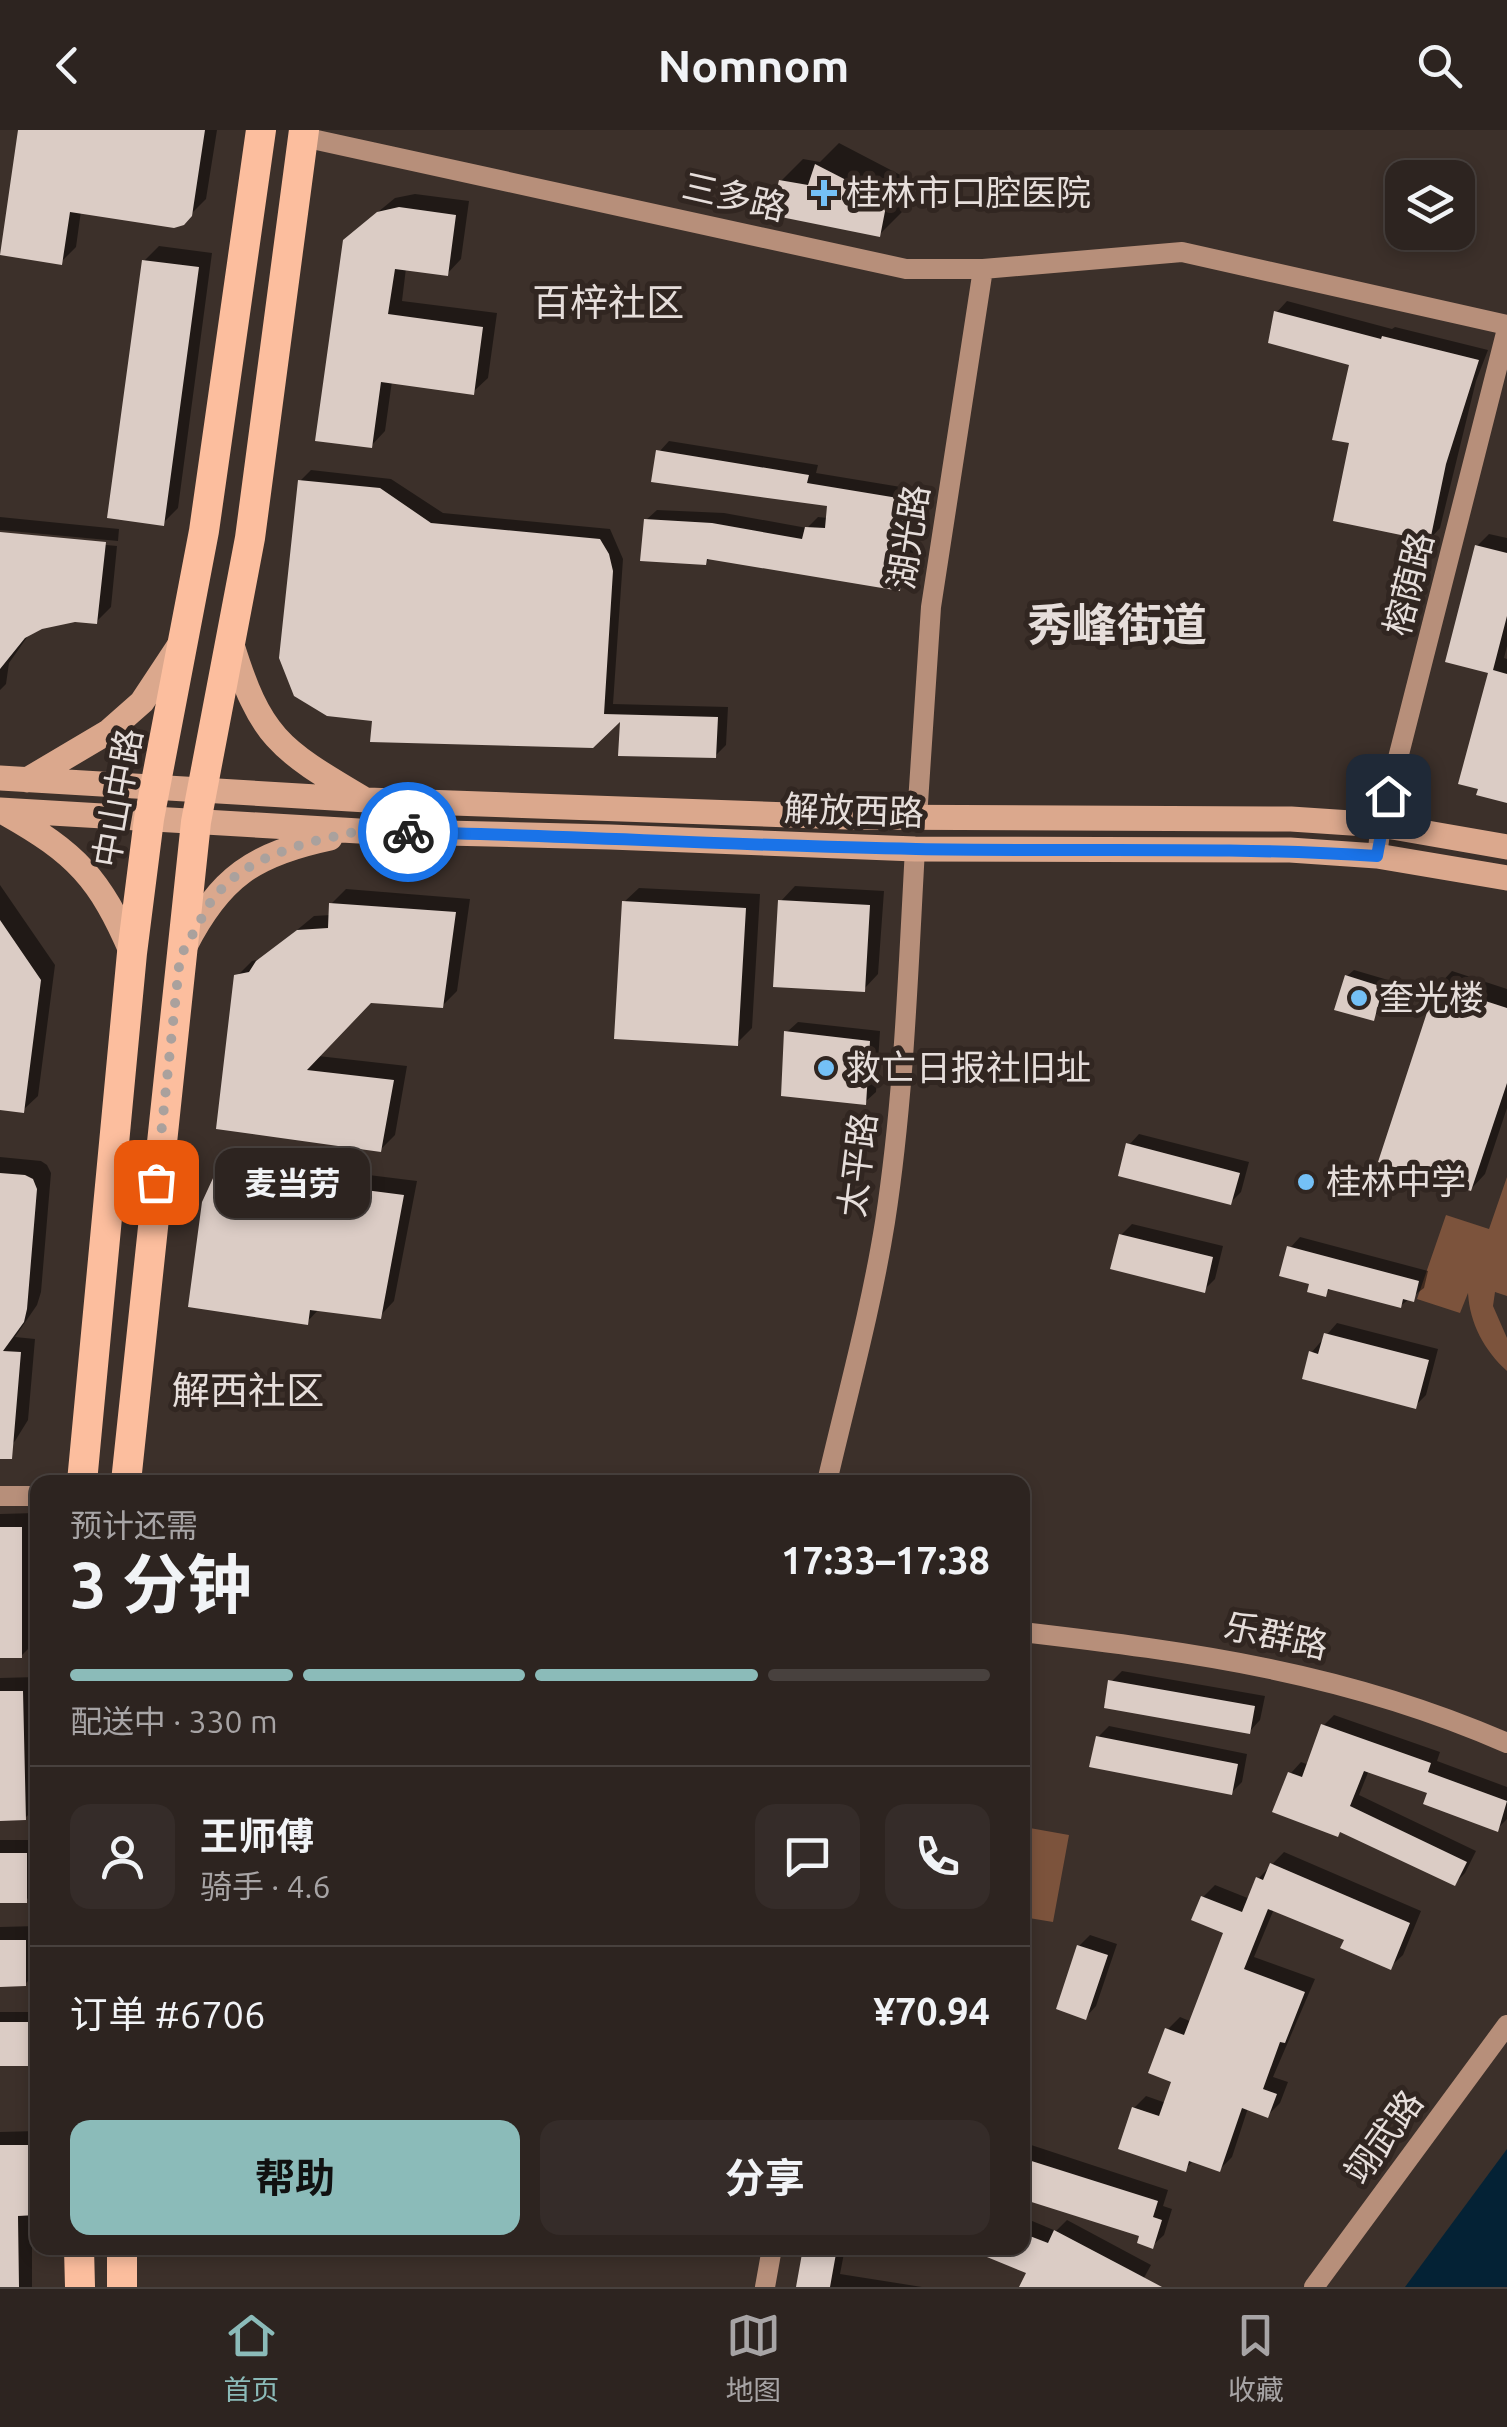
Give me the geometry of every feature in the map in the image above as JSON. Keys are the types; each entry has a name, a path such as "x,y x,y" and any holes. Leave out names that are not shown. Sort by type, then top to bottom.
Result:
{"highway":[{"name":"中山中路","path":"83,1475 132,953 149,820 204,531 261,130"},
{"path":"127,1475 196,822 250,538 304,134"},
{"path":"80,2255 80,2287"},
{"path":"122,2255 122,2287"}],"main road":[{"path":"27,780 108,732 142,702 186,635"},
{"path":"231,642 252,702 278,742 367,800"},
{"name":"解放西路","path":"0,778 367,800 917,818 1290,818 1380,825 1507,847"},
{"path":"0,810 72,856 97,884 115,913 132,953"},
{"name":"解放西路","path":"0,810 359,831 610,836 915,849 1290,850 1377,856 1507,878"},
{"path":"180,957 214,896 240,872 306,843 359,831"}],"street":[{"name":"三多路","path":"304,134 906,268 982,269 1182,252 1507,327"},
{"name":"湖光路","path":"917,818 931,607 982,269"},
{"name":"榕荫路","path":"1377,856 1380,825 1507,327"},
{"name":"太平路","path":"829,1475 885,1222 905,1024 915,849"},
{"path":"0,1496 30,1496"},
{"name":"乐群路","path":"1030,1633 1187,1651 1329,1680 1462,1723 1507,1743"},
{"name":"翊武路","path":"1314,2287 1507,2024"},
{"path":"765,2287 771,2255"}],"shaded area":[{"path":"1507,1177 1507,1296 1495,1292 1493,1306 1507,1338 1507,1371 1480,1336 1468,1293 1460,1313 1417,1299 1446,1215 1489,1229"},
{"path":"1030,1828 1069,1835 1053,1922 1030,1918"}],"water":[{"path":"1507,2149 1507,2287 1405,2287"}],"building":[{"path":"18,130 205,130 192,216 184,225 174,228 70,212 62,265 0,255"},
{"name":"桂林市口腔医院","path":"815,164 887,201 880,237 771,215 779,180 808,185"},
{"path":"399,207 456,215 448,276 395,269 388,314 483,327 474,395 381,382 372,448 315,441 343,240 377,212"},
{"path":"142,260 199,267 164,526 107,518"},
{"path":"1274,311 1479,360 1446,464 1430,541 1333,521 1349,443 1332,440 1349,365 1268,343"},
{"path":"656,450 809,475 807,483 910,500 900,591 707,559 706,565 640,561 644,519 712,523 802,539 805,527 825,528 827,506 651,482"},
{"path":"298,480 380,488 431,523 600,539 613,571 604,714 718,717 716,758 618,756 620,722 593,748 370,742 372,721 327,716 294,696 279,658"},
{"path":"0,532 106,542 97,624 75,622 42,629 25,638 0,669"},
{"path":"1475,545 1507,553 1507,616 1493,670 1507,674 1507,803 1476,795 1478,789 1458,784 1488,673 1445,662"},
{"path":"778,900 870,905 865,992 773,987"},
{"path":"622,901 746,908 738,1046 614,1039"},
{"path":"329,903 456,912 443,1008 371,1003 307,1070 394,1080 381,1152 216,1129 234,975 249,972 256,961 297,930 328,928"},
{"path":"0,920 41,980 24,1113 0,1110"},
{"name":"奎光楼","path":"1345,975 1383,987 1374,1021 1334,1010"},
{"path":"1436,985 1507,1008 1507,1083 1471,1191 1378,1162"},
{"name":"救亡日报社旧址","path":"784,1031 870,1041 866,1105 781,1096"},
{"path":"1126,1143 1240,1173 1231,1205 1118,1176"},
{"path":"0,1173 25,1175 33,1179 37,1189 27,1309 24,1322 3,1351 21,1352 12,1459 0,1459"},
{"path":"232,1173 404,1195 381,1319 310,1310 308,1325 188,1307 202,1202 214,1176"},
{"path":"1119,1234 1213,1257 1205,1293 1110,1269"},
{"path":"1287,1246 1419,1281 1414,1302 1403,1299 1401,1308 1328,1289 1326,1297 1307,1292 1309,1284 1279,1276"},
{"path":"1324,1333 1429,1360 1416,1409 1302,1379 1309,1351 1318,1354"},
{"path":"0,1527 22,1527 22,1658 0,1658"},
{"path":"1108,1680 1255,1706 1250,1734 1104,1708"},
{"path":"0,1691 23,1691 26,1820 0,1821"},
{"path":"1321,1724 1431,1763 1428,1772 1507,1801 1498,1832 1423,1804 1427,1793 1364,1771 1350,1806 1467,1862 1455,1886 1340,1832 1338,1837 1272,1812 1288,1772 1302,1777"},
{"path":"1096,1736 1238,1764 1232,1795 1089,1767"},
{"path":"0,1853 27,1853 27,1903 0,1903"},
{"path":"1270,1863 1410,1923 1391,1970 1340,1948 1344,1940 1268,1909 1244,1969 1305,1992 1285,2043 1280,2042 1263,2089 1277,2094 1268,2118 1242,2108 1220,2172 1189,2161 1186,2172 1118,2149 1132,2107 1159,2116 1171,2082 1148,2073 1165,2028 1184,2035 1223,1933 1191,1920 1201,1896 1242,1912 1256,1877 1263,1880"},
{"path":"0,1940 26,1940 26,1986 0,1987"},
{"path":"1077,1945 1108,1955 1086,2020 1056,2009"},
{"path":"0,2022 29,2022 29,2066 0,2066"},
{"path":"0,2145 30,2145 30,2215 18,2216 19,2287 0,2287"},
{"path":"1030,2161 1158,2201 1153,2217 1162,2220 1153,2249 1137,2243 1139,2236 1030,2202"},
{"path":"1054,2230 1162,2287 1019,2287 1026,2273 982,2255 1030,2255 1030,2236 1048,2243"},
{"path":"802,2255 836,2255 830,2287 796,2287"}],"way so far":[{"path":"156,1182 180,957 214,896 240,872 306,843 359,831 408,832"}],"place":[{"name":"桂林市口腔医院","path":"824,193"},
{"name":"奎光楼","path":"1359,998"},
{"name":"救亡日报社旧址","path":"826,1068"},
{"name":"麦当劳","path":"156,1182"},
{"name":"桂林中学","path":"1306,1182"}],"district":[{"name":"百梓社区","path":"608,303"},
{"name":"秀峰街道","path":"1117,625"},
{"name":"解西社区","path":"248,1391"}],"route":[{"path":"408,832 915,849 1290,850 1377,856 1388,796"}]}
